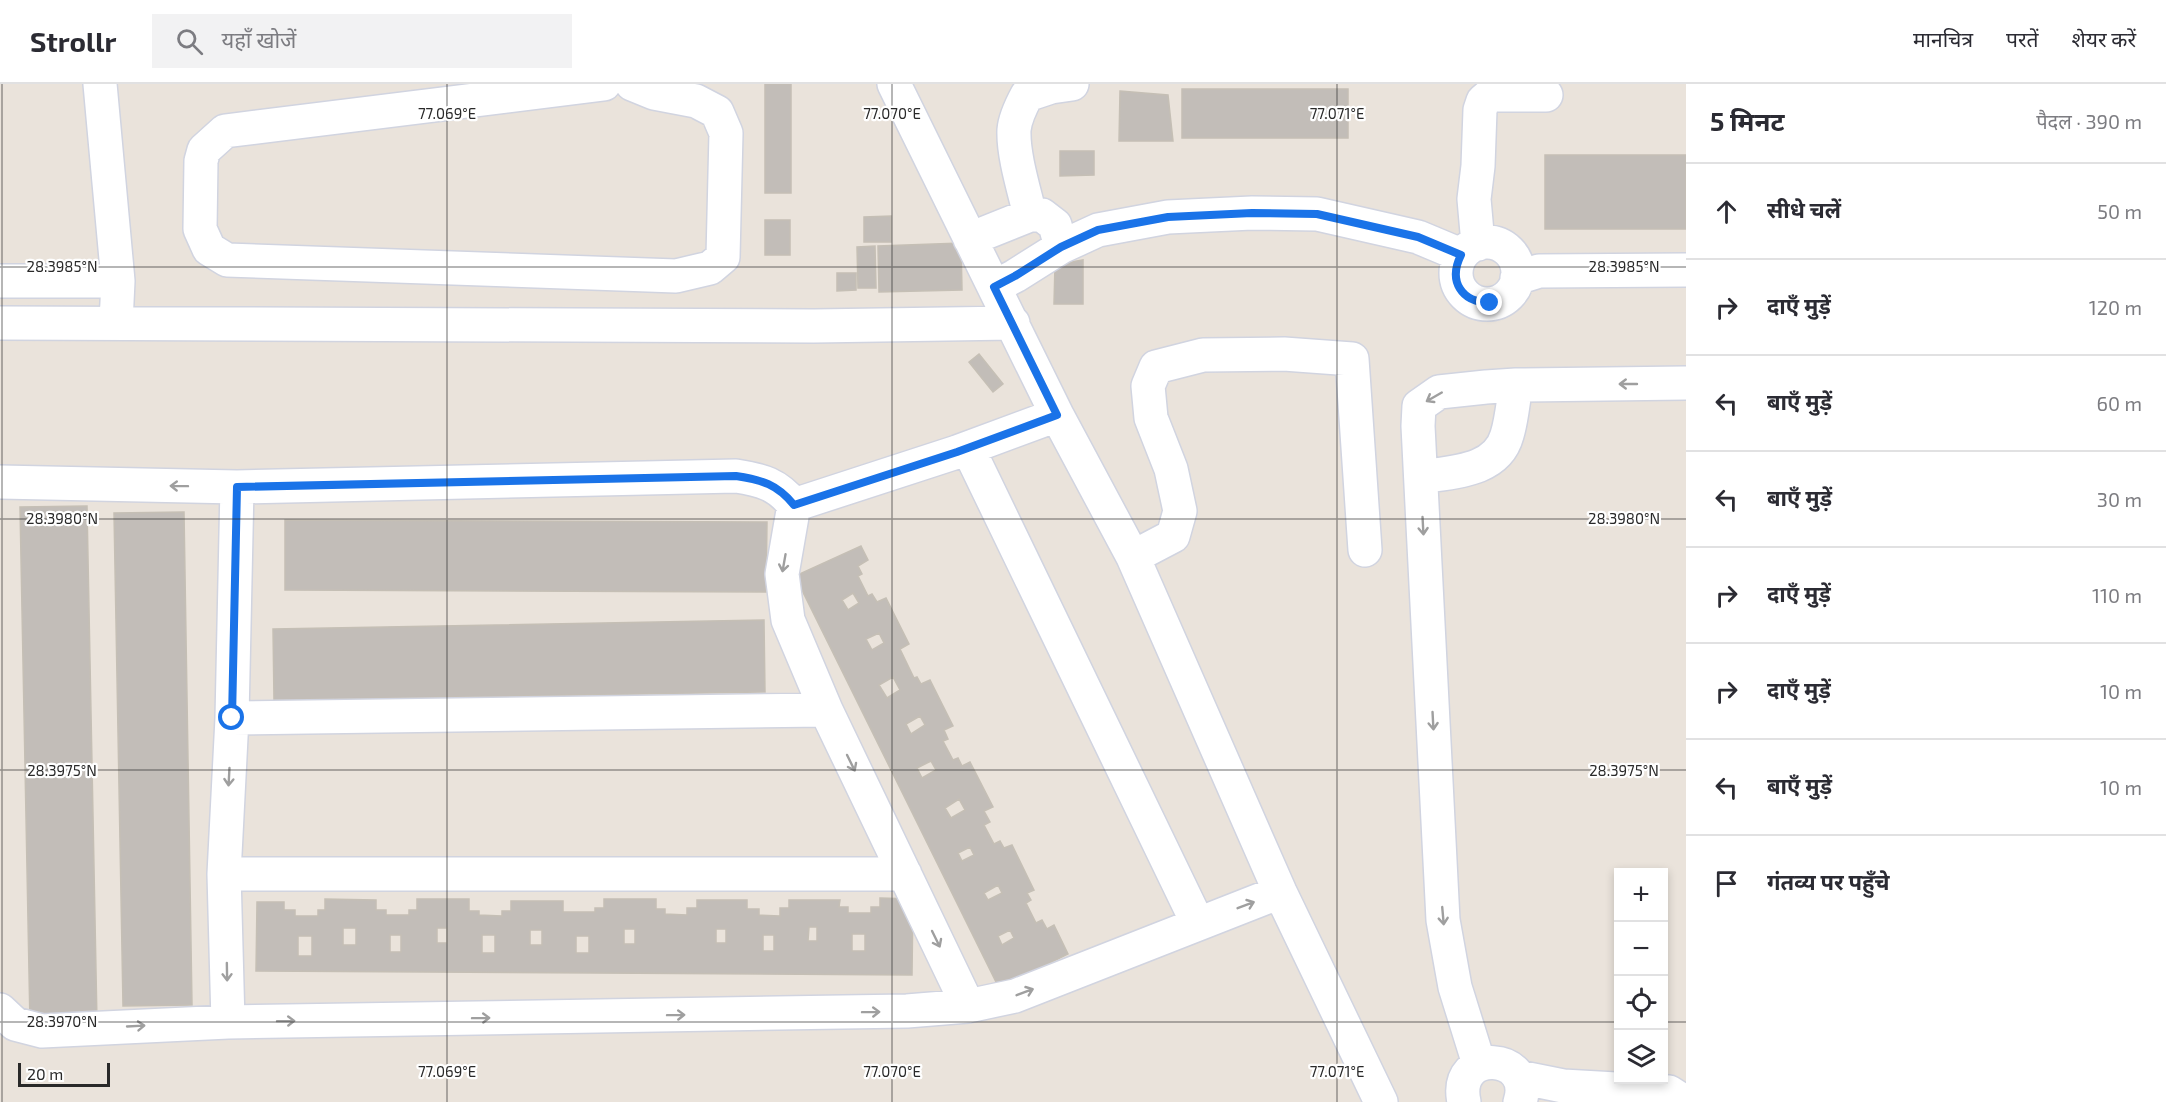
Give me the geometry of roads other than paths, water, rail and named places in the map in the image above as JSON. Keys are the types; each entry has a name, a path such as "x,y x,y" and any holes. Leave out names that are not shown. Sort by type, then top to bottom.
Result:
{"street":[{"path":"100,84 118,281 116,323"},
{"path":"604,84 225,131 204,150 201,161 200,229 209,249 227,260 676,276 710,268 723,257 726,133 717,112 696,100 654,93 632,84"},
{"path":"894,84 1057,415 1133,557 1280,892 1381,1102"},
{"path":"1030,215 1019,171 1014,130 1018,111 1027,94 1072,84"},
{"path":"1469,249 1478,166 1480,110 1483,100 1490,95 1546,94"},
{"path":"994,287 1061,247 1098,230 1168,217 1252,213 1317,214 1469,249"},
{"path":"969,238 1030,215 1042,215 1055,225 1061,247"},
{"path":"1488,242 1507,250 1514,258 1517,278 1514,287 1500,301 1480,303 1463,293 1458,284 1457,264 1469,249 1488,242"},
{"path":"1517,278 1539,271 1686,270"},
{"path":"0,281 118,281"},
{"path":"0,323 802,326 1013,323"},
{"path":"1133,557 1173,536 1180,512 1171,469 1151,418 1148,386 1156,368 1203,355 1284,354 1352,359 1365,550"},
{"path":"1479,1064 1455,987 1443,920 1420,477 1419,406 1439,392 1516,385 1686,383"},
{"path":"1420,477 1469,470 1495,458 1507,437 1516,385"},
{"path":"794,505 968,448 1057,415"},
{"path":"968,448 1198,924"},
{"path":"0,482 237,487 736,476 763,480 785,494 794,505 782,574 788,620 826,710 968,1006"},
{"path":"228,1022 224,874 232,718 237,487"},
{"path":"232,718 826,710"},
{"path":"224,874 904,874"},
{"path":"0,1010 15,1024 42,1031 228,1022 907,1011 968,1006 1015,996 1280,892"},
{"path":"1458,1099 1466,1076 1479,1064 1488,1062 1506,1064 1514,1070 1520,1090 1563,1086 1669,1092 1685,1102"}]}
